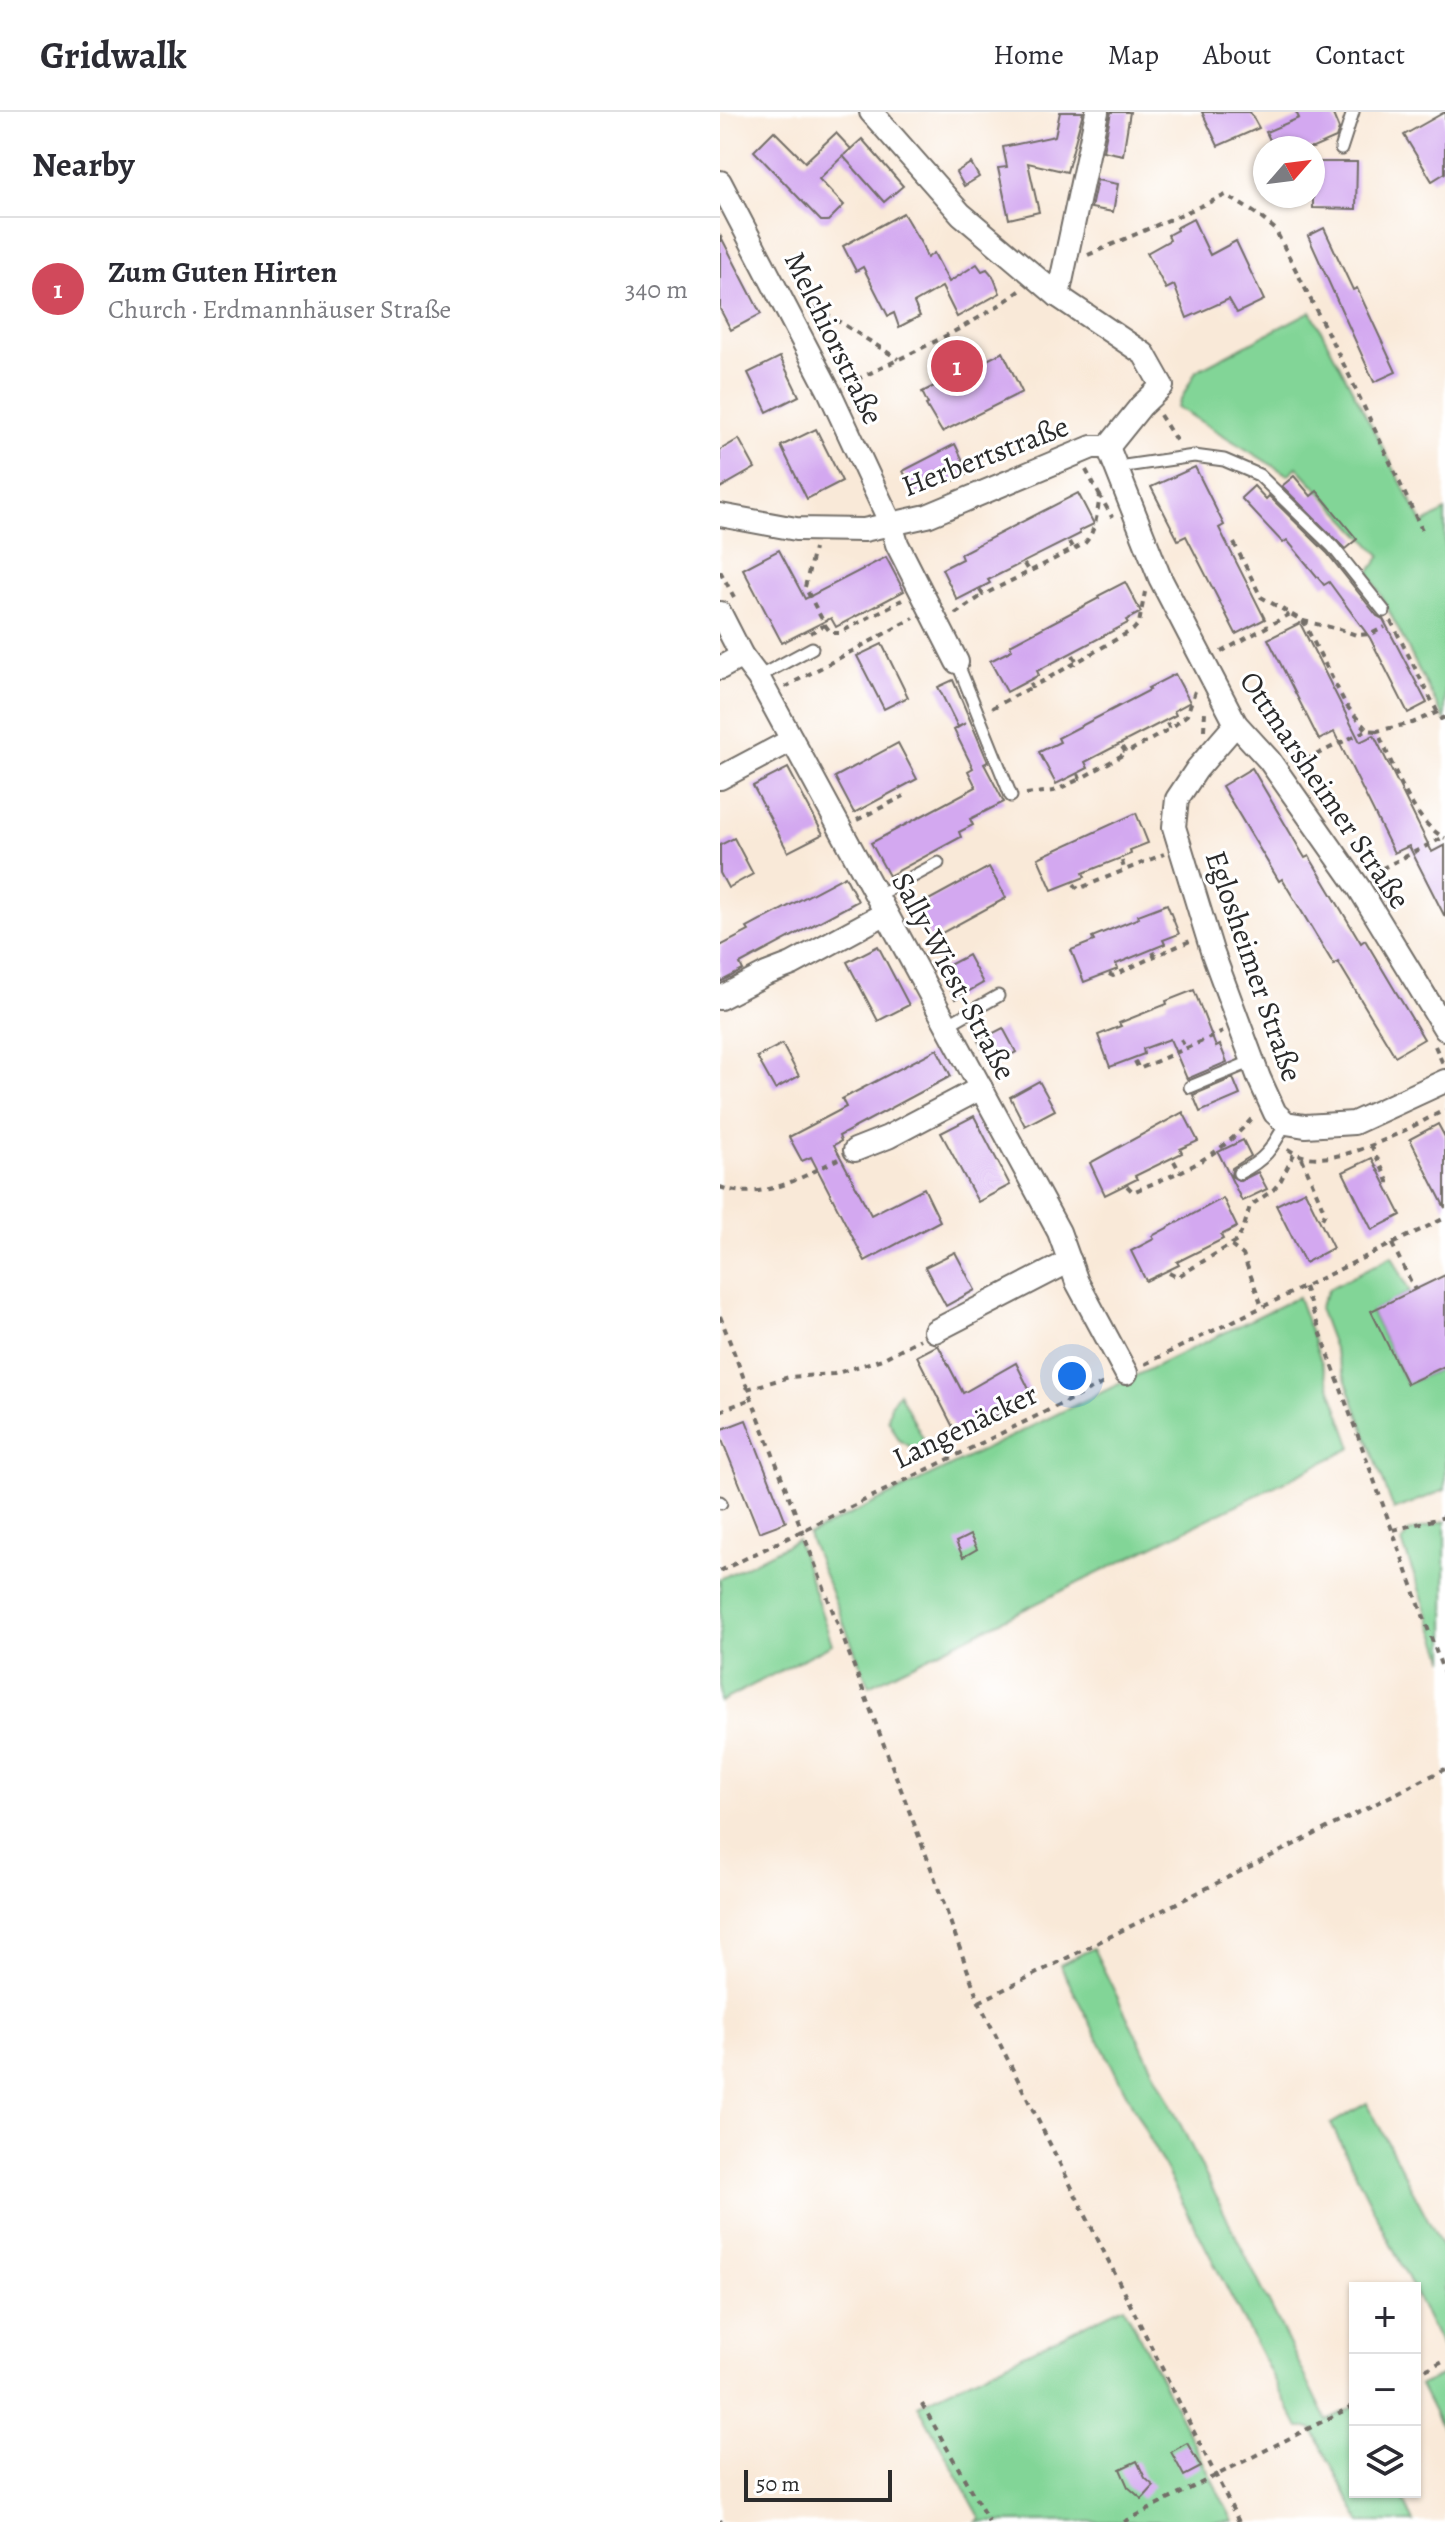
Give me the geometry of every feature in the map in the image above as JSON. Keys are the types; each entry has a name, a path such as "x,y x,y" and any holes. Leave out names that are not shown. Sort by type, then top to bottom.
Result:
{"street":[{"path":"871,112 961,214 1058,296 1144,354 1162,386 1150,398"},
{"path":"1058,296 1097,112"},
{"name":"Melchiorstraße","path":"720,182 830,393 891,524 897,544 957,662"},
{"name":"Herbertstraße","path":"720,515 796,529 864,530 927,516 1092,447 1113,457 1150,398"},
{"name":"Ottmarsheimer Straße","path":"1113,457 1160,578 1236,724 1269,760 1359,888 1445,1029"},
{"name":"Sally-Wiest-Straße","path":"720,613 742,656 763,686 1059,1232 1077,1282 1126,1373"},
{"path":"720,668 742,656"},
{"name":"Eglosheimer Straße","path":"1236,724 1197,769 1177,799 1174,827 1212,951 1275,1113 1286,1123 1305,1126 1354,1123 1445,1081"},
{"path":"720,778 792,740"},
{"path":"720,998 792,964 882,904"},
{"path":"855,1150 888,1137 981,1088"},
{"path":"935,1331 1070,1261"}],"lane":[{"path":"1341,149 1353,112"},
{"path":"1113,457 1224,460 1259,475 1333,547 1386,614"},
{"path":"763,686 812,648"},
{"path":"957,662 1011,796"},
{"path":"882,904 938,863"},
{"path":"947,1025 998,996"},
{"path":"1190,1087 1253,1061"},
{"path":"1239,1173 1260,1162 1286,1123"}],"path":[{"path":"1066,259 1084,257 1226,195 1255,213 1275,229 1349,375 1422,530"},
{"path":"830,393 1004,303 1036,279"},
{"path":"783,299 801,297 898,359"},
{"path":"1150,398 1187,457"},
{"path":"1087,473 1115,522"},
{"path":"815,545 805,587 825,625 831,633 839,633 982,592 1073,549 1089,540 1100,496"},
{"path":"1069,542 1073,549"},
{"path":"1234,543 1261,597 1303,621 1356,635 1371,634 1392,623"},
{"path":"1024,564 1029,572"},
{"path":"979,714 1077,662 1139,623 1146,588 1154,602"},
{"path":"763,686 929,608"},
{"path":"1386,614 1441,719 1445,717"},
{"path":"1303,621 1346,705 1367,730"},
{"path":"801,638 825,625"},
{"path":"1073,655 1077,662"},
{"path":"1011,796 1054,791 1170,729 1187,715 1197,687"},
{"path":"1292,766 1367,730 1377,731 1412,723 1438,712"},
{"path":"1167,723 1170,729"},
{"path":"1377,731 1418,815 1431,831 1444,838"},
{"path":"1122,747 1126,753"},
{"path":"841,829 904,796"},
{"path":"1366,877 1444,838"},
{"path":"1074,884 1078,889 1181,847"},
{"path":"1122,861 1124,869"},
{"path":"1109,974 1113,976 1154,954 1165,952"},
{"path":"1135,1061 1139,1069 1240,1026"},
{"path":"1181,1039 1185,1048"},
{"path":"1169,1273 1177,1277 1237,1241 1250,1206 1280,1182 1294,1154 1302,1158 1334,1157 1371,1145 1445,1110"},
{"path":"1127,1186 1136,1191 1215,1153 1238,1135 1254,1116"},
{"path":"1371,1145 1388,1186"},
{"path":"720,1187 743,1194 758,1192 797,1180 855,1150"},
{"path":"1302,1158 1325,1213 1322,1219"},
{"path":"1174,1161 1180,1172"},
{"name":"Langenäcker","path":"720,1571 1445,1218"},
{"path":"1392,1244 1415,1290"},
{"path":"1231,1246 1243,1255 1262,1307"},
{"path":"1213,1247 1217,1253"},
{"path":"1304,1287 1445,1676"},
{"path":"720,1316 931,1868 979,2002 1239,2522"},
{"path":"747,1389 789,1377 834,1374 882,1359 935,1331"},
{"path":"720,1411 751,1399"},
{"path":"1392,1531 1445,1517"},
{"path":"979,2002 1445,1769"},
{"path":"1421,2372 1445,2360"},
{"path":"922,2404 989,2522"},
{"path":"1124,2522 1349,2408"}],"green space":[{"path":"1311,311 1423,524 1445,511 1445,721 1369,572 1381,556 1297,467 1288,475 1177,407 1196,371"},
{"path":"1392,1256 1410,1292 1371,1312 1407,1384 1445,1366 1445,1490 1394,1510 1319,1308 1329,1289"},
{"path":"1298,1297 1352,1448 869,1686 808,1535"},
{"path":"899,1393 927,1446 913,1448 899,1440 888,1419 891,1404"},
{"path":"1445,1521 1445,1660 1402,1542 1408,1532"},
{"path":"797,1540 832,1644 720,1702 720,1579"},
{"path":"1093,1948 1327,2420 1349,2409 1349,2498 1402,2498 1414,2522 1361,2522 1312,2428 1299,2428 1060,1965"},
{"path":"1367,2103 1445,2252 1445,2354 1421,2305 1421,2282 1410,2282 1331,2124"},
{"path":"1124,2306 1233,2521 977,2522 981,2519 918,2405"},
{"path":"1445,2374 1445,2434 1421,2387"}],"building":[{"path":"1060,112 1083,112 1067,172 1028,163 1039,212 1009,219 998,168 1007,167 1003,147 1055,136"},
{"path":"1111,112 1130,112 1123,155 1103,151"},
{"path":"1202,112 1250,112 1259,128 1218,146"},
{"path":"1296,112 1332,112 1339,129 1336,138 1325,143 1325,136 1268,136 1266,132 1299,118"},
{"path":"1445,112 1445,173 1432,181 1404,135"},
{"path":"774,131 805,162 836,133 851,149 862,139 903,186 884,202 843,156 819,179 844,205 828,221 821,221 754,151"},
{"path":"1325,162 1357,162 1356,209 1313,208 1325,208"},
{"path":"971,163 979,177 964,186 956,172"},
{"path":"1097,180 1118,184 1113,212 1091,208"},
{"path":"903,213 927,258 934,253 949,282 977,264 982,271 987,269 993,276 1000,293 957,317 942,287 914,303 920,316 899,327 894,313 888,316 863,267 856,271 843,246"},
{"path":"1193,219 1210,255 1236,241 1264,300 1237,313 1229,299 1187,318 1174,285 1166,289 1147,253 1170,240 1168,235"},
{"path":"1324,228 1353,290 1357,288 1396,372 1374,382 1308,236"},
{"path":"720,235 761,314 731,330 720,309"},
{"path":"1003,352 1022,392 942,432 922,392"},
{"path":"780,357 799,396 767,412 748,373"},
{"path":"816,429 842,481 807,499 781,446"},
{"path":"739,439 755,468 720,488 720,450"},
{"path":"955,444 969,473 915,495 903,471"},
{"path":"1195,467 1224,525 1219,528 1265,619 1236,634 1186,536 1178,540 1151,487"},
{"path":"1294,476 1311,496 1317,491 1357,539 1345,549 1282,486"},
{"path":"1254,486 1266,499 1269,496 1327,553 1377,616 1383,619 1427,703 1408,713 1370,638 1329,582 1324,585 1287,540 1283,543 1241,498"},
{"path":"1078,493 1094,524 988,580 990,583 957,600 942,569 962,559 960,554"},
{"path":"779,550 805,599 886,557 904,591 836,627 831,618 782,643 743,569"},
{"path":"1125,582 1141,612 1126,620 1128,623 1037,671 1039,675 1007,692 990,661 1012,650 1010,645"},
{"path":"1300,623 1360,742 1374,735 1432,852 1445,845 1445,917 1409,846 1394,853 1334,732 1319,740 1268,639"},
{"path":"882,644 908,697 884,709 857,656"},
{"path":"1175,674 1190,702 1174,711 1176,715 1085,762 1088,768 1056,784 1039,752 1060,742 1058,738"},
{"path":"953,680 988,762 984,764 1004,802 970,819 973,825 959,832 961,837 889,876 871,843 976,787 968,771 973,768 954,730 966,723 958,727 938,687"},
{"path":"898,743 917,779 854,813 835,777"},
{"path":"788,768 823,834 788,852 753,786"},
{"path":"1252,768 1305,858 1309,856 1361,943 1365,940 1424,1039 1395,1056 1338,962 1334,965 1282,879 1279,881 1222,786"},
{"path":"1136,813 1148,843 1130,850 1131,854 1083,873 1085,877 1052,890 1038,858"},
{"path":"734,838 753,874 728,888 720,873 720,845"},
{"path":"989,867 1006,898 931,939 914,908"},
{"path":"845,876 858,901 740,964 743,970 720,982 720,946 749,931 747,928"},
{"path":"1167,904 1179,934 1163,940 1165,944 1116,964 1118,969 1084,982 1071,950 1094,941 1092,937"},
{"path":"878,946 909,1005 878,1021 847,962"},
{"path":"968,955 983,983 955,999 940,970"},
{"path":"1194,990 1216,1047 1220,1045 1227,1062 1187,1079 1170,1039 1143,1049 1144,1054 1110,1067 1098,1035"},
{"path":"1003,1028 1016,1052 992,1066 978,1041"},
{"path":"782,1044 799,1076 775,1089 757,1057"},
{"path":"937,1049 951,1076 839,1136 841,1141 834,1145 871,1215 924,1188 940,1221 865,1261 811,1157 802,1161 789,1137 846,1107 842,1099"},
{"path":"1233,1078 1240,1095 1200,1112 1193,1095"},
{"path":"1039,1081 1055,1110 1025,1126 1010,1097"},
{"path":"1183,1112 1198,1141 1105,1195 1090,1163"},
{"path":"974,1116 1010,1185 978,1202 941,1133"},
{"path":"1438,1124 1445,1137 1445,1208 1410,1139"},
{"path":"1243,1140 1251,1156 1232,1168 1231,1176 1240,1181 1258,1172 1267,1189 1242,1201 1218,1152"},
{"path":"1372,1158 1401,1215 1372,1230 1343,1172"},
{"path":"1305,1191 1333,1248 1305,1263 1276,1205"},
{"path":"1223,1198 1237,1227 1221,1235 1223,1239 1146,1281 1131,1251 1154,1239 1152,1236"},
{"path":"955,1252 975,1290 946,1306 925,1267"},
{"path":"1445,1275 1445,1366 1407,1384 1371,1311"},
{"path":"938,1345 963,1393 1016,1363 1032,1395 958,1437 917,1356"},
{"path":"746,1420 786,1522 759,1532 720,1435 720,1430"},
{"path":"970,1535 977,1549 963,1557 956,1542"},
{"path":"1187,2443 1201,2467 1184,2476 1171,2452"},
{"path":"1137,2461 1145,2478 1154,2486 1142,2499 1128,2487 1120,2469"}],"place":[{"name":"Zum Guten Hirten","path":"957,366"}]}
